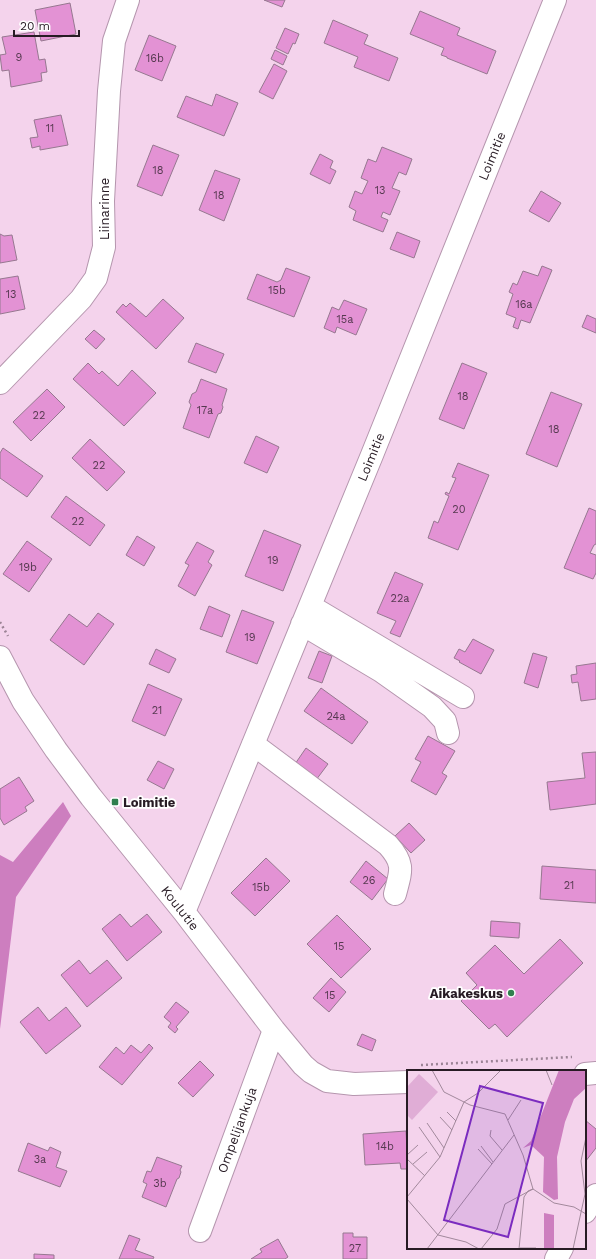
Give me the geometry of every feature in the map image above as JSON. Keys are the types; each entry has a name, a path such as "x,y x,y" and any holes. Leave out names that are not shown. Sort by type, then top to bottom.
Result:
{"street":[{"name":"Liinarinne","path":"0,383 81,299 96,278 104,248 103,201 109,91 114,41 128,0"},
{"name":"Loimitie","path":"184,912 555,0"},
{"path":"306,615 463,697"},
{"path":"306,615 432,707 445,721 448,733"},
{"name":"Koulutie","path":"0,657 23,701 56,750 91,797 184,912 274,1030 307,1069 327,1081 354,1084 407,1075"},
{"path":"253,744 388,845 396,854 400,864 400,876 395,894"},
{"name":"Ompelijankuja","path":"200,1231 274,1030"},
{"path":"579,1065 596,1073"},
{"path":"586,1210 596,1195"},
{"path":"556,1259 561,1249"}],"path":[{"path":"487,1070 579,1065"}],"shaded area":[{"path":"63,802 71,816 16,897 0,1029 0,855 13,862"}],"building":[{"path":"264,0 285,0 282,7"},
{"path":"70,3 76,34 41,41 35,10"},
{"path":"420,11 460,28 457,35 496,51 487,74 441,55 444,48 410,34"},
{"path":"333,20 368,35 364,44 398,58 389,81 354,67 358,57 324,43"},
{"path":"285,28 299,34 295,44 293,43 288,54 276,48"},
{"path":"34,32 39,60 45,59 47,72 41,73 42,81 11,87 9,70 2,71 0,55 6,54 2,37"},
{"path":"149,35 176,46 162,81 135,70"},
{"path":"275,50 287,56 283,65 271,59"},
{"path":"274,64 287,71 273,99 259,92"},
{"path":"216,94 238,103 224,136 177,117 186,96 212,106"},
{"path":"61,115 68,145 40,150 40,146 32,148 30,138 38,137 34,120"},
{"path":"153,145 179,155 162,196 137,186"},
{"path":"382,147 412,159 406,175 399,172 392,188 400,191 390,215 383,212 381,217 388,220 383,232 353,220 356,211 349,207 355,191 362,194 368,181 361,178 368,159 376,162"},
{"path":"320,154 333,161 330,168 336,171 330,184 310,174"},
{"path":"215,170 240,179 224,221 199,210"},
{"path":"541,191 561,203 549,222 529,211"},
{"path":"397,232 420,241 414,258 390,249"},
{"path":"0,234 4,236 12,235 17,260 0,263"},
{"path":"542,266 552,270 530,323 521,320 518,329 513,327 516,318 506,314 513,294 509,292 513,283 517,285 523,271 538,276"},
{"path":"286,268 310,277 294,317 247,299 257,274 277,282 281,280"},
{"path":"18,276 25,309 0,314 0,279"},
{"path":"163,299 184,318 156,349 116,312 123,304 126,307 130,303 146,317"},
{"path":"344,300 367,309 356,335 337,327 335,333 324,328 332,307 339,310"},
{"path":"587,315 596,319 596,333 582,327"},
{"path":"94,330 105,339 96,349 85,339"},
{"path":"196,343 224,354 216,373 188,362"},
{"path":"88,363 99,374 102,371 118,386 132,370 156,393 124,426 73,379"},
{"path":"462,363 487,373 464,429 439,419"},
{"path":"201,379 227,389 221,413 218,414 209,438 183,428 191,405 189,402 192,394 196,392"},
{"path":"47,389 65,407 31,441 13,422"},
{"path":"551,392 582,404 557,467 526,454"},
{"path":"256,436 279,447 267,473 244,463"},
{"path":"90,439 125,472 107,491 72,458"},
{"path":"3,448 43,476 27,497 0,478 0,453"},
{"path":"458,463 489,475 458,550 428,538 434,521 438,523 449,496 445,494 446,492 449,494 456,478 452,477"},
{"path":"66,496 105,525 90,546 51,517"},
{"path":"589,508 596,511 596,544 590,553 596,555 596,573 593,579 564,568"},
{"path":"264,530 301,545 283,591 245,576"},
{"path":"137,536 155,547 144,566 126,555"},
{"path":"27,541 52,559 29,592 3,574"},
{"path":"197,542 214,551 208,562 212,565 195,596 178,586 189,565 185,563"},
{"path":"395,572 423,584 400,637 390,633 396,621 377,613"},
{"path":"209,606 230,615 222,637 200,629"},
{"path":"242,610 274,622 257,664 226,652"},
{"path":"98,613 114,624 84,665 50,640 69,614 87,627"},
{"path":"473,639 494,650 481,674 454,658 459,649 465,652"},
{"path":"156,649 176,659 169,673 149,664"},
{"path":"319,651 332,656 322,683 308,678"},
{"path":"533,653 547,657 538,688 524,683"},
{"path":"596,663 596,699 581,701 578,682 572,683 571,675 577,674 576,666"},
{"path":"148,684 182,699 165,736 132,721"},
{"path":"321,688 368,722 352,744 304,711"},
{"path":"428,736 455,751 442,773 447,776 436,795 411,781 421,762 415,759"},
{"path":"306,748 328,764 316,780 295,764"},
{"path":"596,752 596,804 550,810 547,782 585,778 582,753"},
{"path":"158,761 174,769 164,789 147,780"},
{"path":"19,777 34,801 25,807 27,811 4,825 0,818 0,789"},
{"path":"409,823 425,840 411,853 395,836"},
{"path":"266,858 290,881 255,916 231,893"},
{"path":"366,861 388,879 372,900 350,882"},
{"path":"542,866 596,870 596,903 540,899"},
{"path":"120,914 131,927 147,914 162,932 127,961 102,929"},
{"path":"337,915 371,949 341,978 307,944"},
{"path":"491,921 520,923 519,938 490,936"},
{"name":"Aikakeskus","path":"560,939 583,963 507,1037 495,1024 489,1029 461,1001 477,985 466,973 495,945 524,974"},
{"path":"79,960 90,974 107,960 122,978 87,1007 61,975"},
{"path":"331,978 346,992 329,1012 313,998"},
{"path":"176,1002 189,1012 176,1027 178,1029 175,1033 168,1027 171,1023 164,1017"},
{"path":"38,1007 49,1021 66,1007 81,1026 46,1054 20,1022"},
{"path":"362,1034 376,1040 372,1051 357,1045"},
{"path":"149,1044 153,1048 122,1085 99,1067 116,1047 124,1054 131,1045 141,1053"},
{"path":"200,1061 214,1075 193,1097 178,1083"},
{"path":"586,1121 596,1129 596,1148 586,1161"},
{"path":"406,1131 407,1169 401,1169 400,1163 365,1165 363,1134"},
{"path":"28,1143 48,1151 50,1147 61,1152 56,1167 67,1171 60,1187 18,1171"},
{"path":"157,1157 182,1166 179,1178 177,1179 166,1207 142,1197 147,1184 143,1182 147,1171 151,1172"},
{"path":"343,1233 353,1233 353,1237 367,1237 367,1259 343,1259"},
{"path":"129,1235 140,1239 135,1250 154,1257 153,1259 119,1259"},
{"path":"278,1239 288,1257 285,1259 251,1259 262,1252 260,1249"},
{"path":"34,1254 54,1255 54,1259 34,1259"}],"place":[{"name":"Loimitie","path":"115,802"},
{"name":"Aikakeskus","path":"511,993"}]}
